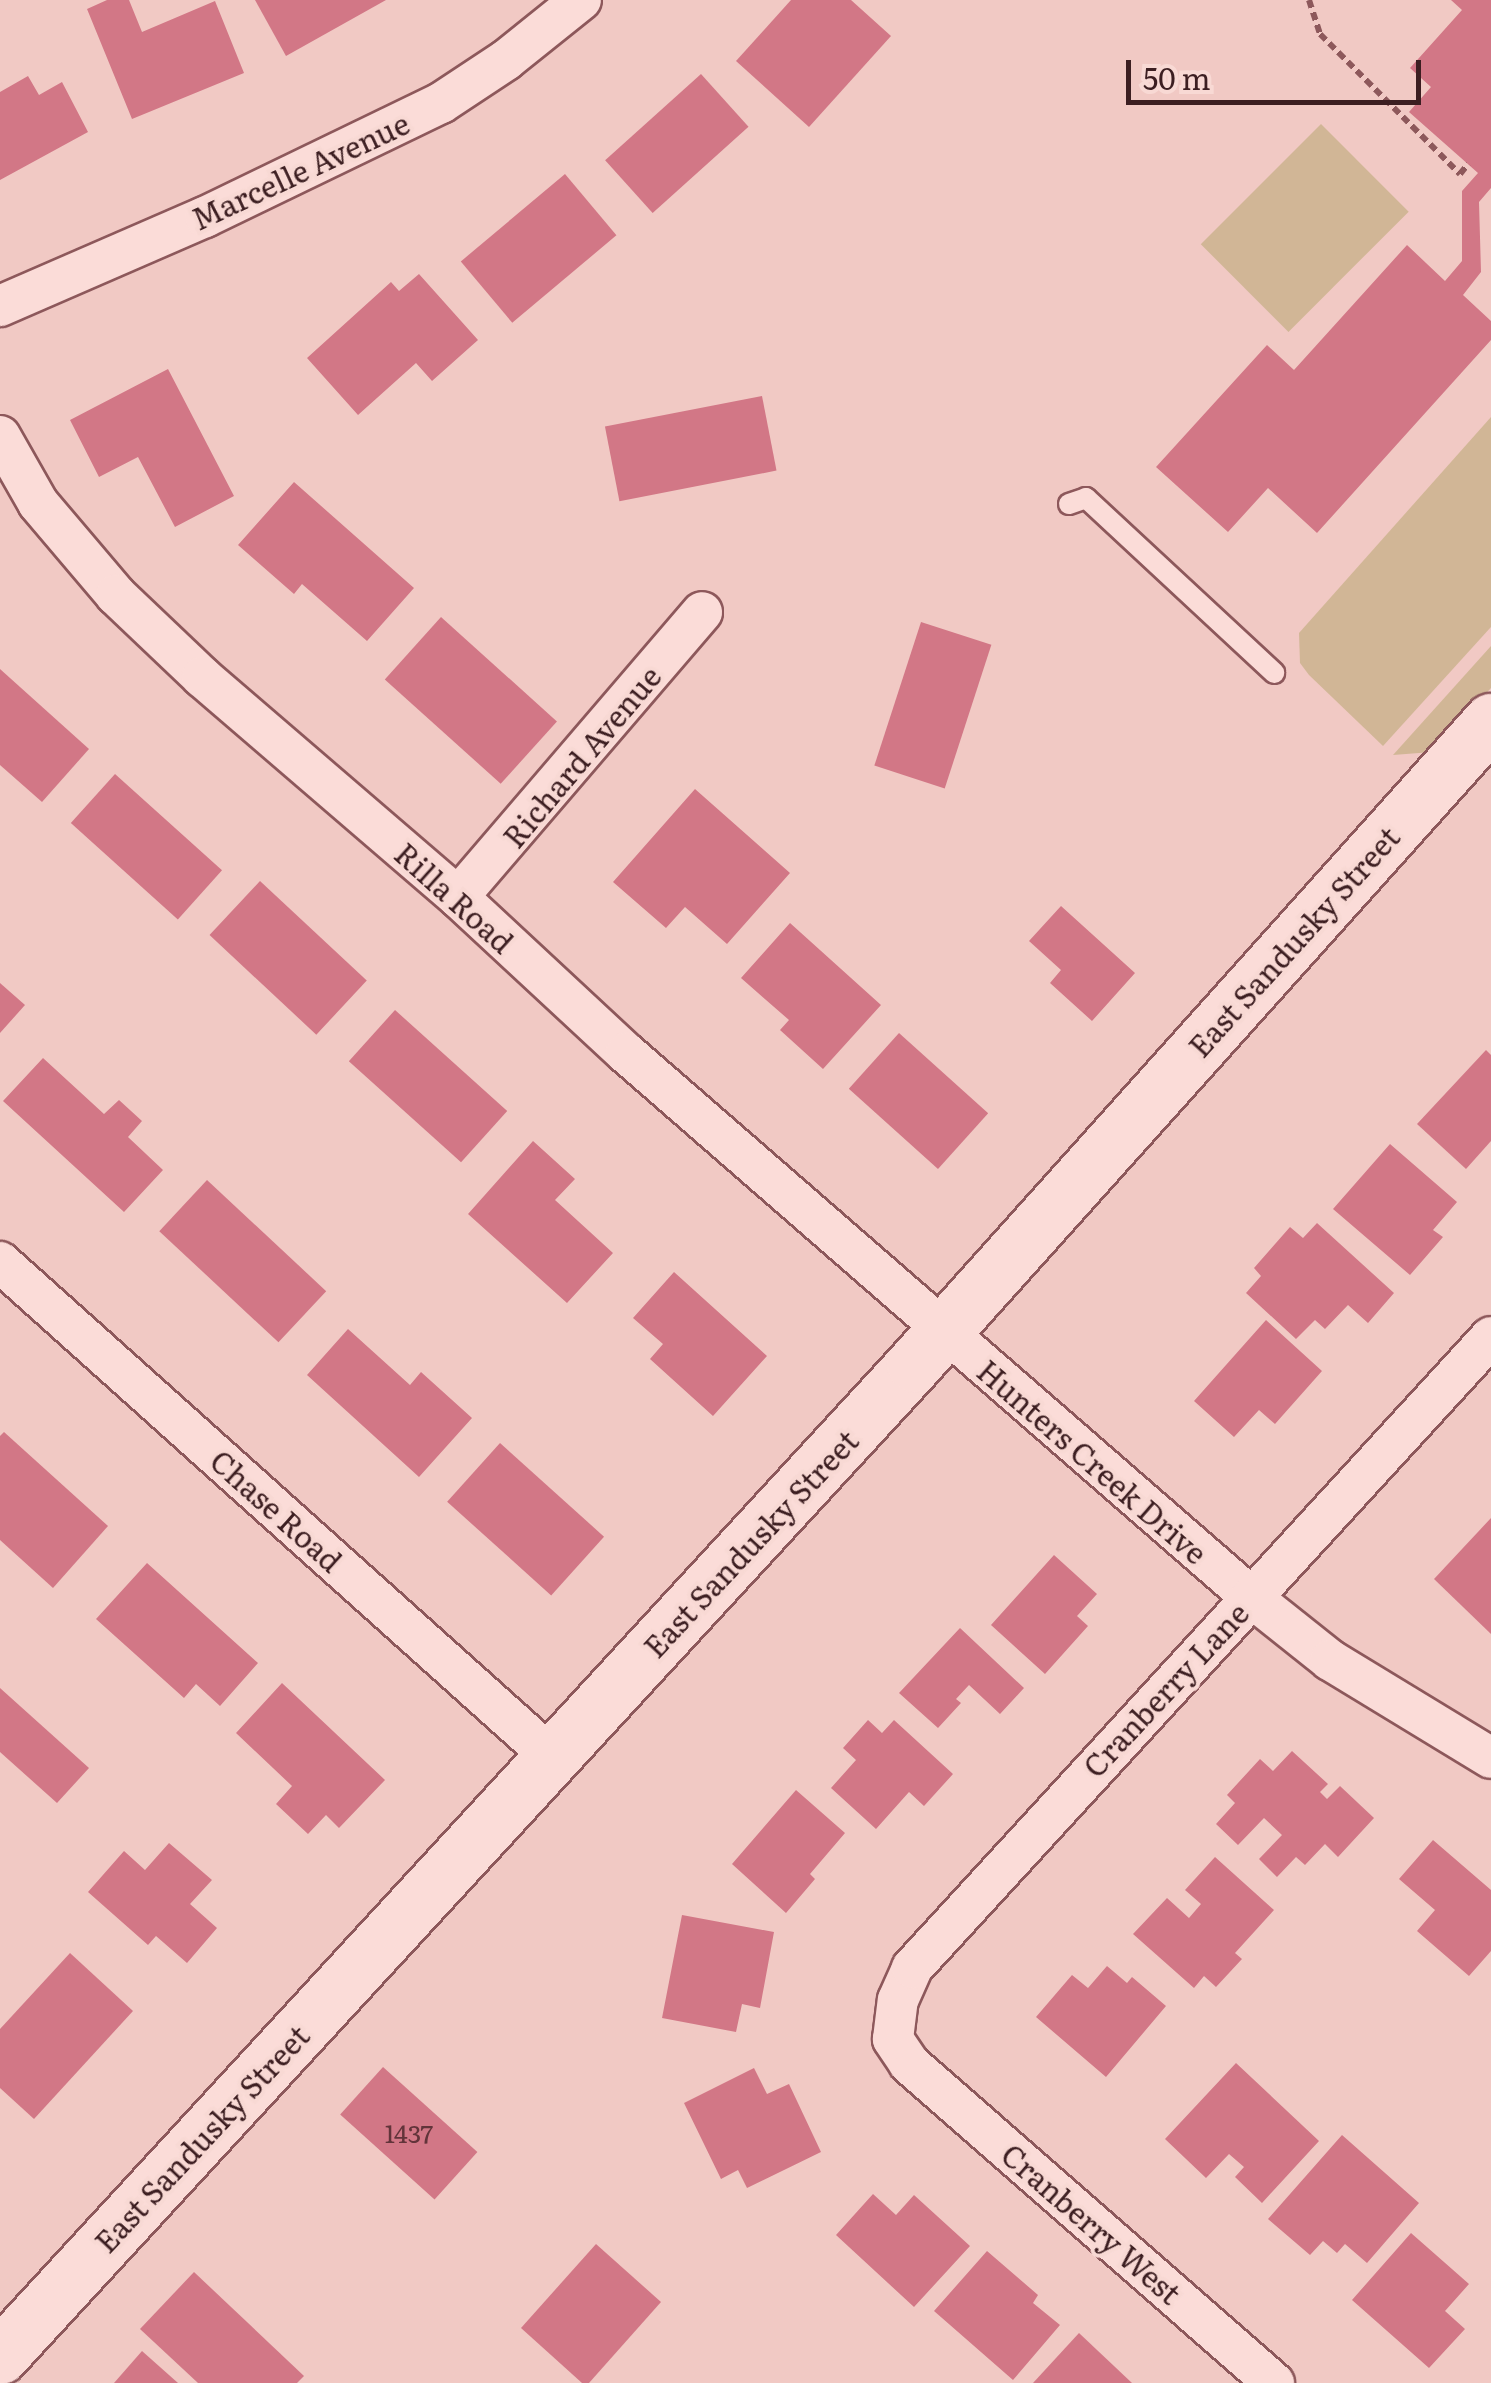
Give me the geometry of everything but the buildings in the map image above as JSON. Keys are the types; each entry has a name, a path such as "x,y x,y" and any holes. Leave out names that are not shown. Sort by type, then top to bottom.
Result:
{"main road":[{"name":"East Sandusky Street","path":"0,2356 943,1332 1491,721"}],"street":[{"name":"Marcelle Avenue","path":"0,306 205,216 441,103 506,60 581,0"},
{"name":"Rilla Road","path":"0,436 38,502 116,595 202,677 458,897 626,1054 943,1332"},
{"name":"Richard Avenue","path":"458,897 702,612"},
{"name":"Chase Road","path":"0,1262 553,1758"},
{"name":"Hunters Creek Drive","path":"943,1332 1250,1597 1330,1660 1491,1758"},
{"name":"Cranberry Lane","path":"909,2063 893,2038 898,2000 912,1968 1491,1337"},
{"name":"Cranberry West","path":"909,2063 1274,2383"}],"lane":[{"path":"1069,504 1086,498 1274,674"}],"path":[{"path":"1310,0 1320,34 1460,174 1468,164"}],"shaded area":[{"path":"1321,124 1409,212 1288,332 1201,244"},
{"path":"1491,417 1491,627 1383,746 1300,663 1299,633"},
{"path":"1491,646 1491,688 1432,752 1393,755"}]}
